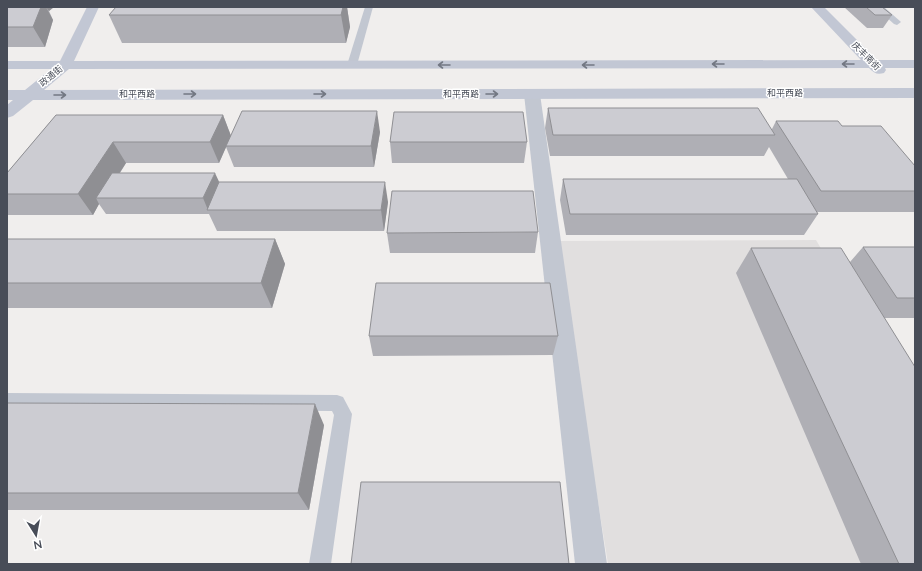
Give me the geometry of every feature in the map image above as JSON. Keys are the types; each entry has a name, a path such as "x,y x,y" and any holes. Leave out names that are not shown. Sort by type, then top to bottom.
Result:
{"main road":[{"name":"政通街","path":"7,113 65,65 93,7"},
{"name":"庆丰南街","path":"817,7 874,64 909,93 915,106"},
{"path":"7,66 915,64"},
{"name":"和平西路","path":"7,95 909,93"}],"street":[{"path":"532,94 590,564"}],"lane":[{"path":"352,65 369,7"},
{"path":"879,7 896,22"},
{"path":"7,401 337,404 343,414 320,564"}],"shaded area":[{"path":"816,240 915,408 915,564 608,564 556,241"}],"building":[{"path":"7,7 41,7 33,27 7,27"},
{"path":"116,7 343,7 341,15 109,15"},
{"path":"866,7 882,7 892,15 875,15"},
{"path":"548,108 758,108 775,135 553,135"},
{"path":"242,111 377,111 371,146 226,146"},
{"path":"394,112 523,112 527,142 390,142"},
{"path":"56,115 223,115 210,142 113,142 78,194 7,194 7,173"},
{"path":"776,121 838,121 842,126 881,126 915,166 915,191 821,191"},
{"path":"112,173 215,173 203,198 96,198"},
{"path":"563,179 797,179 818,214 570,214"},
{"path":"219,182 385,182 381,210 207,210"},
{"path":"392,191 533,191 538,232 387,233"},
{"path":"7,239 275,239 261,283 7,283"},
{"path":"863,247 915,247 915,298 897,298"},
{"path":"751,248 841,248 915,367 915,564 899,564"},
{"path":"376,283 550,283 558,336 369,336"},
{"path":"7,403 315,404 298,493 7,493"},
{"path":"361,482 560,482 569,564 351,564"}]}
